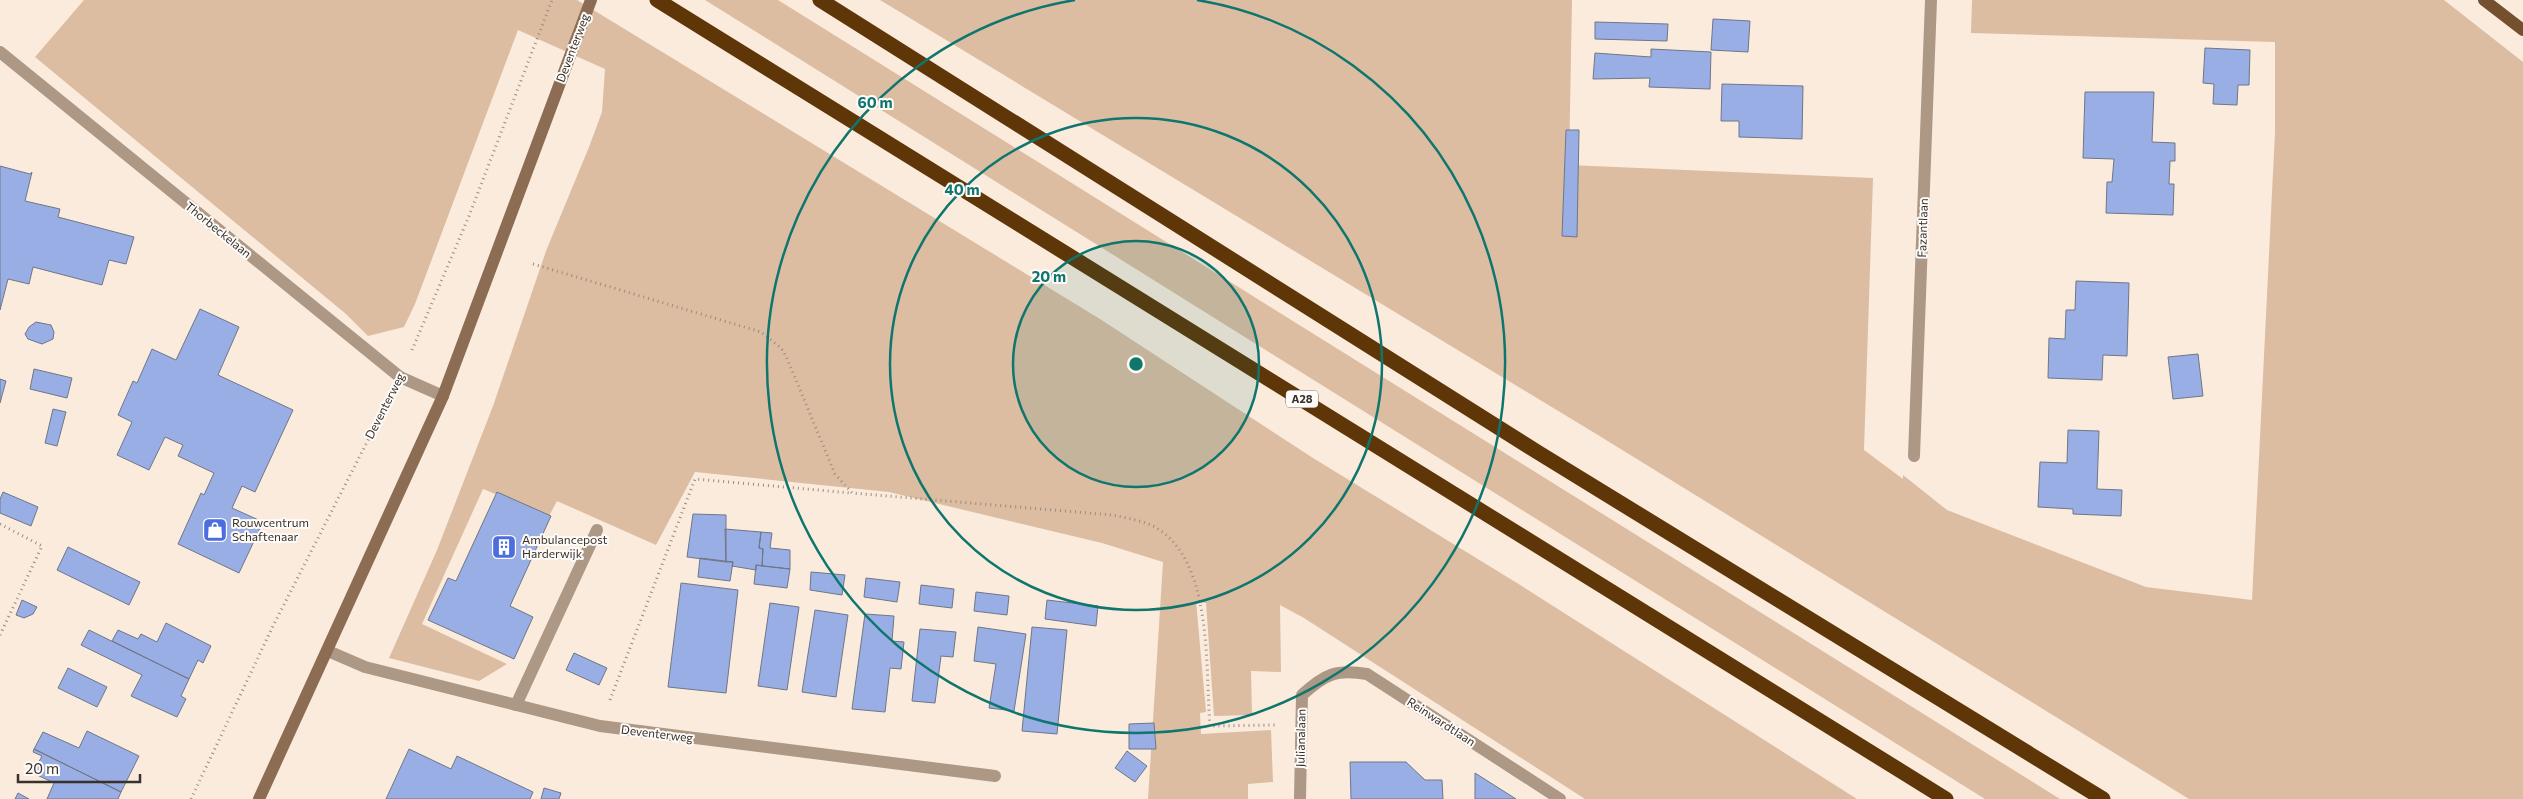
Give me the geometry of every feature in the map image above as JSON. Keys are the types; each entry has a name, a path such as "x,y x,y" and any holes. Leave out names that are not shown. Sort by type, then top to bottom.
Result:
{"highway":[{"name":"A28","path":"657,0 1946,799"},
{"path":"820,0 1539,453 2103,799"}],"main road":[{"name":"Deventerweg","path":"259,799 443,396 592,0"},
{"path":"2484,0 2523,30"}],"street":[{"name":"Fazantlaan","path":"1914,456 1931,0"},
{"name":"Thorbeckelaan","path":"0,52 400,378 443,396"},
{"path":"516,705 597,530"},
{"name":"Deventerweg","path":"328,651 365,667 600,726 996,776"},
{"name":"Reinwardtlaan","path":"1315,683 1330,674 1348,671 1367,674 1560,799"},
{"name":"Julianalaan","path":"1300,799 1302,695 1315,683"}],"path":[{"name":"Deventerweg","path":"190,799 273,626 400,378 469,216 552,0"},
{"path":"533,264 761,332 774,341 781,348 793,371 835,474 840,483 852,493"},
{"path":"600,726 695,479 1112,515 1142,521 1155,527 1176,547 1197,587 1202,614 1210,726 1300,724"},
{"path":"0,524 42,546 0,635"}],"shaded area":[{"path":"84,0 577,0 1100,319 1313,458 1517,583 1857,799 1585,799 1304,618 1280,605 1281,672 1251,671 1252,715 1214,716 1206,603 1196,601 1206,712 1200,713 1201,734 1271,730 1273,782 1248,784 1248,799 1148,799 1163,562 1102,543 889,492 695,472 656,545 557,501 549,516 483,489 422,624 507,664 479,681 389,658 437,550 493,406 546,251 602,112 605,69 518,30 415,304 404,327 368,336 346,314 35,57"},
{"path":"705,0 778,0 2060,799 1985,799"},
{"path":"880,0 1572,0 1569,165 1873,178 1864,450 1903,479 1903,475 1947,510 2146,587 2252,600 2275,132 2275,42 1971,33 1972,0 2444,0 2523,62 2523,799 2189,799 1593,432"}],"building":[{"path":"1713,19 1750,21 1748,52 1711,50"},
{"path":"1595,22 1668,24 1667,41 1595,39"},
{"path":"2205,48 2250,50 2249,85 2238,85 2237,105 2213,104 2214,84 2203,83"},
{"path":"1651,49 1711,52 1710,89 1649,87 1650,78 1593,79 1595,53 1651,57"},
{"path":"1722,84 1803,86 1802,139 1739,137 1739,121 1721,121"},
{"path":"2085,92 2154,92 2152,142 2175,143 2175,161 2170,161 2169,184 2174,184 2173,215 2106,213 2107,182 2112,182 2114,159 2083,158"},
{"path":"1566,130 1579,130 1577,237 1562,236"},
{"path":"0,166 30,174 32,172 25,201 60,209 58,217 134,237 126,264 109,260 102,285 33,267 29,284 8,279 0,310"},
{"path":"2076,281 2129,283 2127,356 2103,355 2102,380 2048,378 2049,338 2065,339 2066,310 2075,310"},
{"path":"200,309 239,327 218,375 293,410 255,492 242,486 232,508 263,522 239,573 178,544 201,493 204,495 214,473 178,456 183,445 165,437 149,470 117,455 132,422 118,415 133,381 137,383 152,349 176,360"},
{"path":"36,322 51,325 54,332 53,339 42,344 28,339 25,334 29,327"},
{"path":"2198,354 2203,396 2173,399 2168,357"},
{"path":"34,369 72,378 67,398 30,389"},
{"path":"0,379 6,381 0,403"},
{"path":"53,409 66,412 57,446 45,443"},
{"path":"2068,430 2099,431 2097,489 2122,490 2121,516 2073,514 2073,509 2038,507 2040,462 2067,463"},
{"path":"3,492 38,507 31,526 0,513 0,499"},
{"name":"Ambulancepost Harderwijk","path":"497,492 551,516 510,606 533,617 514,659 428,620 448,578 456,581"},
{"path":"693,514 726,515 726,562 687,557"},
{"path":"725,529 761,532 759,548 763,549 762,566 756,565 756,570 732,566 733,562 726,562"},
{"path":"761,532 772,533 770,548 790,550 790,569 762,566 763,549 759,548"},
{"path":"68,547 140,582 129,605 57,570"},
{"path":"700,558 733,562 730,581 698,577"},
{"path":"756,565 790,569 787,588 754,584"},
{"path":"811,572 845,575 842,595 810,590"},
{"path":"866,578 900,582 897,602 864,597"},
{"path":"681,583 738,590 726,693 668,687"},
{"path":"921,585 954,589 952,608 919,604"},
{"path":"976,592 1009,596 1007,615 974,611"},
{"path":"22,600 37,607 33,614 24,618 16,615"},
{"path":"1047,600 1098,606 1096,626 1045,619"},
{"path":"770,603 799,607 787,690 758,686"},
{"path":"815,610 848,615 836,697 802,692"},
{"path":"865,614 894,616 892,641 904,642 901,669 890,668 885,712 852,709"},
{"path":"166,623 211,646 203,663 198,660 189,679 112,641 118,630 138,639 141,634 157,642"},
{"path":"978,627 1026,634 1014,711 989,708 996,664 974,661"},
{"path":"1032,627 1067,630 1057,734 1022,731"},
{"path":"920,629 956,632 953,657 941,656 935,703 912,701"},
{"path":"89,630 189,679 181,696 186,699 177,717 131,696 142,675 81,645"},
{"path":"574,653 607,668 599,685 566,670"},
{"path":"68,668 107,687 97,707 58,688"},
{"path":"1154,723 1156,749 1129,749 1129,724"},
{"path":"87,731 139,756 121,792 34,749 43,732 79,748"},
{"path":"34,749 121,792 118,799 47,799 54,783 33,773 42,756 33,752"},
{"path":"409,749 451,769 457,756 533,792 530,799 386,799"},
{"path":"1127,751 1147,766 1135,782 1115,768"},
{"path":"1350,762 1406,762 1425,780 1442,780 1443,799 1351,799"},
{"path":"1475,773 1516,799 1475,799"},
{"path":"544,788 561,793 559,799 541,799"},
{"path":"18,793 29,799 15,799"}],"place":[{"name":"Rouwcentrum Schaftenaar","path":"215,530"},
{"name":"Ambulancepost Harderwijk","path":"504,547"}]}
